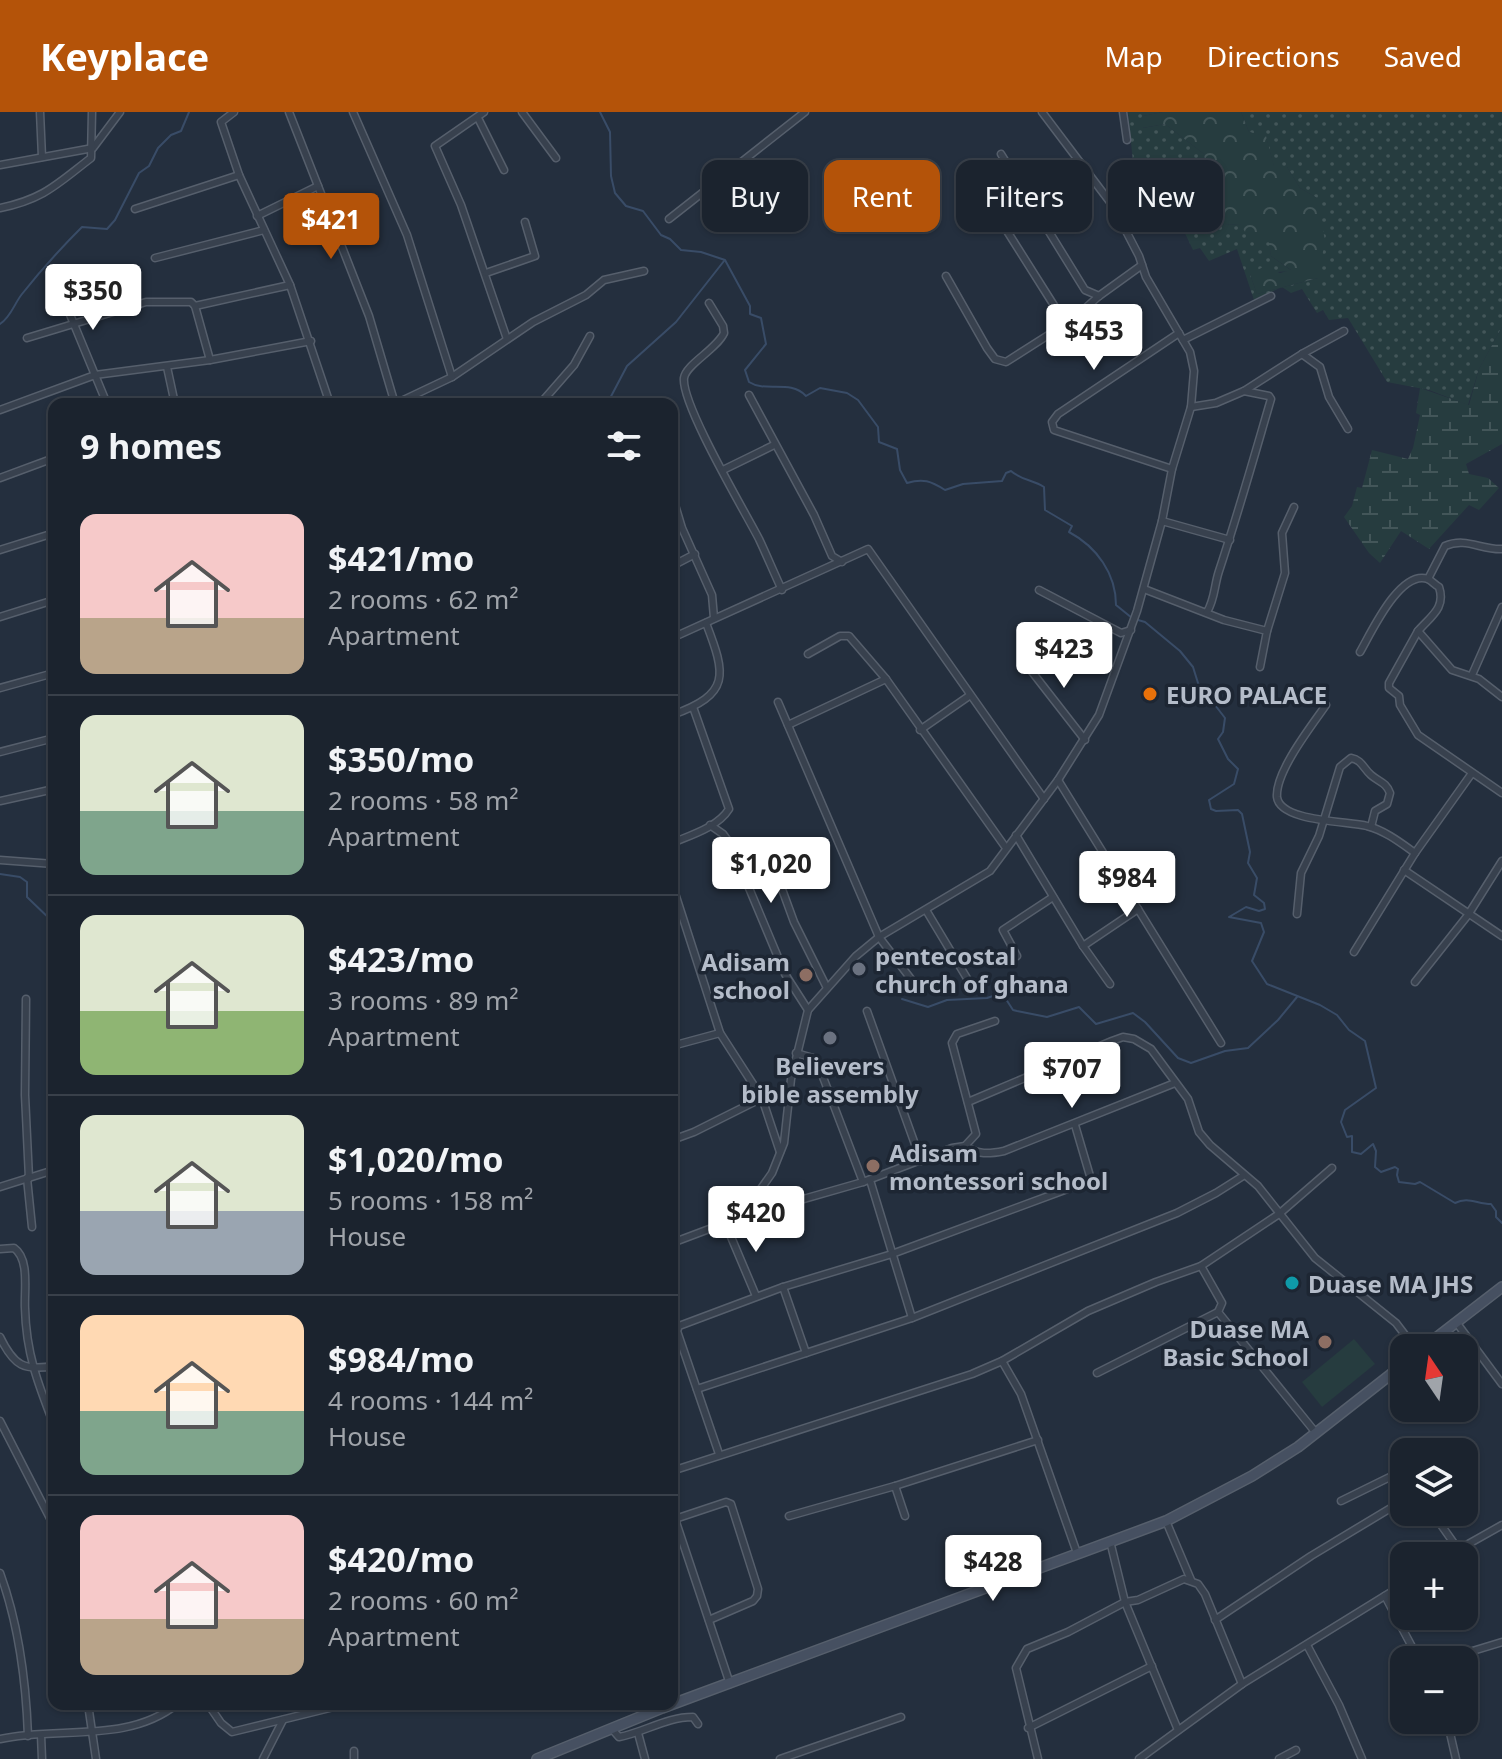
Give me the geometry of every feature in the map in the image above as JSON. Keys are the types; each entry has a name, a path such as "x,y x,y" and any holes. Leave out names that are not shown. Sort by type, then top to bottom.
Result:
{"street":[{"path":"40,112 42,157"},
{"path":"0,208 52,190 91,158 92,112"},
{"path":"0,165 93,148 120,112"},
{"path":"234,112 221,122 239,175 290,285 329,398"},
{"path":"289,112 369,316 393,398"},
{"path":"353,112 407,235 452,377"},
{"path":"484,112 435,146 461,205 507,339"},
{"path":"522,112 556,158"},
{"path":"669,219 805,112"},
{"path":"741,1217 763,1189 780,1152 796,1053 808,1010 856,956 879,937 990,871 1058,780 1099,715 1144,589 1172,469 1191,407 1193,362 1146,277 1113,206 1042,112"},
{"path":"1123,112 1127,140"},
{"path":"478,118 504,170"},
{"path":"1001,154 1085,290 1090,295 1099,296"},
{"path":"135,209 239,175"},
{"path":"257,216 318,186"},
{"path":"486,273 535,256 525,222"},
{"path":"155,258 264,230"},
{"path":"1008,232 1055,307 1064,317 1072,320"},
{"path":"946,276 995,359 1006,362 1072,320 1142,265"},
{"path":"52,271 105,398"},
{"path":"408,398 452,377 507,339 561,306 586,295 604,280 644,271"},
{"path":"195,306 290,285"},
{"path":"1172,469 1054,430 1052,422 1058,414 1181,337 1271,296"},
{"path":"27,338 146,302 191,302 195,306 210,360"},
{"path":"709,303 724,333 709,353 690,367 684,382 691,408 761,542 782,590"},
{"path":"1191,407 1216,403 1244,391 1344,331"},
{"path":"545,398 574,365 590,336"},
{"path":"0,410 95,375 167,367 311,341"},
{"path":"1302,354 1320,367 1329,397 1348,429"},
{"path":"167,367 174,398"},
{"path":"1207,612 1214,598 1217,576 1271,399 1244,391"},
{"path":"749,395 814,515 832,556 830,567"},
{"path":"723,470 774,445"},
{"path":"0,478 48,460"},
{"path":"1260,667 1267,631 1285,573 1282,533 1294,507"},
{"path":"678,515 712,595 714,618"},
{"path":"1162,521 1230,540"},
{"path":"0,550 48,535"},
{"path":"1428,579 1445,546 1473,542 1490,549 1502,549"},
{"path":"678,635 782,590 862,550 870,550 969,696 1044,799"},
{"path":"678,563 695,554"},
{"path":"832,556 842,562"},
{"path":"1360,652 1393,597 1404,585 1414,580 1428,579 1439,587 1442,603 1436,614 1418,631 1389,688 1399,696 1400,705 1418,735 1502,793"},
{"path":"1144,589 1224,620 1267,631"},
{"path":"1039,590 1121,633 1131,630"},
{"path":"0,617 48,602"},
{"path":"1472,675 1502,607"},
{"path":"678,713 713,693 719,680 720,665 706,623"},
{"path":"1418,631 1452,670 1472,675 1502,697"},
{"path":"808,654 840,636 849,636 886,679 1006,848"},
{"path":"1022,659 1085,740"},
{"path":"0,688 48,675"},
{"path":"788,725 886,679"},
{"path":"920,730 969,696"},
{"path":"778,702 879,937 914,983"},
{"path":"1326,705 1283,773 1277,795 1284,808 1324,821 1371,827 1415,853"},
{"path":"678,839 710,825 729,809 693,707"},
{"path":"0,752 48,740"},
{"path":"1297,914 1301,873 1324,821 1340,767 1354,758 1372,776 1386,784 1390,793 1387,804 1375,811 1371,827"},
{"path":"1354,952 1415,853 1472,773"},
{"path":"1058,780 1221,1043"},
{"path":"0,801 48,790"},
{"path":"710,825 723,834 731,845 785,974 808,1010"},
{"path":"1016,835 1083,946 1110,984"},
{"path":"0,860 48,864"},
{"path":"1415,982 1468,915 1502,861"},
{"path":"775,870 794,922 827,988"},
{"path":"1404,870 1502,936"},
{"path":"1017,956 1003,930 1053,897"},
{"path":"678,903 720,1033 762,1098 780,1152"},
{"path":"1083,946 1138,909"},
{"path":"926,910 968,980"},
{"path":"26,999 25,1095 32,1227"},
{"path":"867,1011 921,1161"},
{"path":"678,1241 741,1217 867,1181 952,1148 965,1146 976,1134 952,1043 957,1034 995,1021"},
{"path":"678,1044 720,1033"},
{"path":"968,1102 1123,1037 1134,1039 1151,1049 1188,1099 1199,1132 1243,1176 1258,1186 1315,1258 1396,1323 1404,1334"},
{"path":"796,1053 813,1058 818,1064 867,1181 912,1318"},
{"path":"965,1146 974,1152 988,1154 1004,1151 1175,1083"},
{"path":"678,1138 762,1098"},
{"path":"678,1328 756,1296 892,1254 1089,1181 1075,1125"},
{"path":"678,1469 972,1374 1002,1361 1088,1311 1201,1266 1279,1214 1332,1168"},
{"path":"0,1187 48,1172"},
{"path":"697,1389 912,1318 1177,1213 1243,1176"},
{"path":"726,1225 756,1296"},
{"path":"0,1249 14,1248 24,1259 27,1345 32,1370 48,1410"},
{"path":"1097,1373 1218,1312 1222,1303 1201,1266"},
{"path":"783,1287 806,1353"},
{"path":"1441,1334 1502,1287"},
{"path":"1218,1312 1316,1434"},
{"path":"1456,1322 1502,1384"},
{"path":"678,1334 719,1454"},
{"path":"0,1337 10,1355 19,1363 32,1370 48,1367"},
{"path":"1002,1361 1021,1394 1077,1553"},
{"path":"678,1702 1166,1521 1252,1476 1316,1434 1390,1375"},
{"path":"0,1421 48,1514"},
{"path":"789,1516 1038,1440"},
{"path":"1341,1501 1390,1477"},
{"path":"895,1486 905,1516"},
{"path":"678,1518 726,1502 731,1504 754,1575 757,1596 753,1601 709,1620"},
{"path":"1215,1620 1390,1508"},
{"path":"1166,1521 1191,1580 1205,1594 1242,1684"},
{"path":"1471,1542 1502,1525"},
{"path":"678,1530 730,1684"},
{"path":"1110,1541 1125,1602 1178,1730"},
{"path":"678,1549 683,1548"},
{"path":"0,1573 8,1593 26,1679 28,1736"},
{"path":"1038,1759 1028,1728 1016,1668 1021,1655 1027,1649 1068,1632 1125,1602 1138,1600 1184,1579 1191,1580"},
{"path":"1144,1758 1242,1684 1390,1593"},
{"path":"1385,1596 1412,1646"},
{"path":"1478,1649 1502,1642"},
{"path":"1307,1645 1339,1705 1362,1759"},
{"path":"1028,1728 1152,1666"},
{"path":"89,1710 96,1759"},
{"path":"0,1739 93,1732 141,1724 170,1710"},
{"path":"212,1710 232,1732 322,1710"},
{"path":"537,1759 550,1757 657,1710"},
{"path":"663,1710 668,1719"},
{"path":"612,1729 619,1737 638,1733 668,1719 693,1717 698,1724"},
{"path":"780,1759 901,1717"},
{"path":"263,1759 283,1720"},
{"path":"638,1733 645,1759"},
{"path":"1450,1734 1456,1759"},
{"path":"41,1735 42,1759"},
{"path":"1279,1759 1296,1750"}],"green space":[{"path":"1128,112 1163,112 1143,116 1143,128 1165,124 1204,154 1205,160 1133,160"},
{"path":"1163,112 1241,112 1249,132 1266,136 1274,166 1287,167 1300,188 1317,198 1325,241 1318,278 1257,294 1250,274 1265,266 1280,273 1291,270 1271,256 1268,237 1251,241 1240,224 1223,224 1223,160 1205,160 1204,154 1165,124 1142,128 1138,124 1143,116"},
{"path":"1241,112 1502,112 1502,327 1479,369 1468,405 1429,390 1387,382 1348,318 1329,320 1323,310 1317,313 1302,289 1291,293 1282,287 1318,278 1317,198 1300,188 1287,167 1274,167 1266,137 1249,132"},
{"path":"1223,224 1240,224 1269,237 1271,256 1292,271 1250,274 1257,294 1280,288 1254,300 1237,249 1209,261 1200,248 1193,250 1184,232 1223,232"},
{"path":"1502,327 1502,444 1466,464 1469,474 1488,478 1499,488 1479,510 1469,505 1429,549 1401,531 1380,563 1369,553 1344,517 1352,506 1357,487 1362,488 1372,450 1408,459 1420,415 1416,413 1420,388 1469,405 1479,369"},
{"path":"1354,1339 1375,1364 1322,1407 1302,1382"}],"waterway":[{"path":"0,324 36,276 82,227 107,229 115,220 139,173 149,166 158,148 171,135 181,131 189,112"},
{"path":"600,112 610,132 611,176 615,193 626,206 643,211 661,235 681,250 701,252 725,260 750,306 750,314 761,318 766,344 745,370 749,382 793,388 806,396 820,388 847,393 858,400 878,427 879,442 897,449 900,470 907,483 927,481 945,490 963,484 1002,481 1011,471 1044,487 1045,510 1072,526 1069,532 1088,545 1103,562 1113,583 1116,605 1132,618"},
{"path":"610,398 627,366 676,322 724,261"},
{"path":"1138,620 1145,622 1180,651 1193,667 1198,683 1225,718 1223,732 1218,739 1228,759 1238,769 1234,784 1209,800 1211,809 1238,810 1242,814 1250,852 1248,863 1257,878 1254,895 1264,903 1265,909 1259,911 1246,907 1229,917 1261,923 1264,932 1252,961 1267,984 1320,1005 1337,1015 1349,1030 1365,1041 1376,1088 1345,1110 1341,1122 1347,1137 1352,1136 1352,1152 1361,1154 1373,1144 1375,1167 1381,1172 1395,1167 1399,1182 1420,1182 1455,1203 1468,1200 1491,1204 1502,1223"},
{"path":"0,874 20,877 27,882 27,897 48,917"},
{"path":"902,999 928,1007 947,1000 987,998 1002,993 1013,1010 1047,1017 1079,1007 1096,1024 1133,1013 1178,1058 1191,1063 1225,1051 1248,1048 1297,997"}],"place":[{"name":"EURO PALACE","path":"1150,694"},
{"name":"pentecostal church of ghana","path":"859,969"},
{"name":"Adisam school","path":"806,975"},
{"name":"Believers bible assembly","path":"830,1038"},
{"name":"Adisam montessori school","path":"873,1166"},
{"name":"Duase MA JHS","path":"1292,1283"},
{"name":"Duase MA Basic School","path":"1325,1342"}]}
